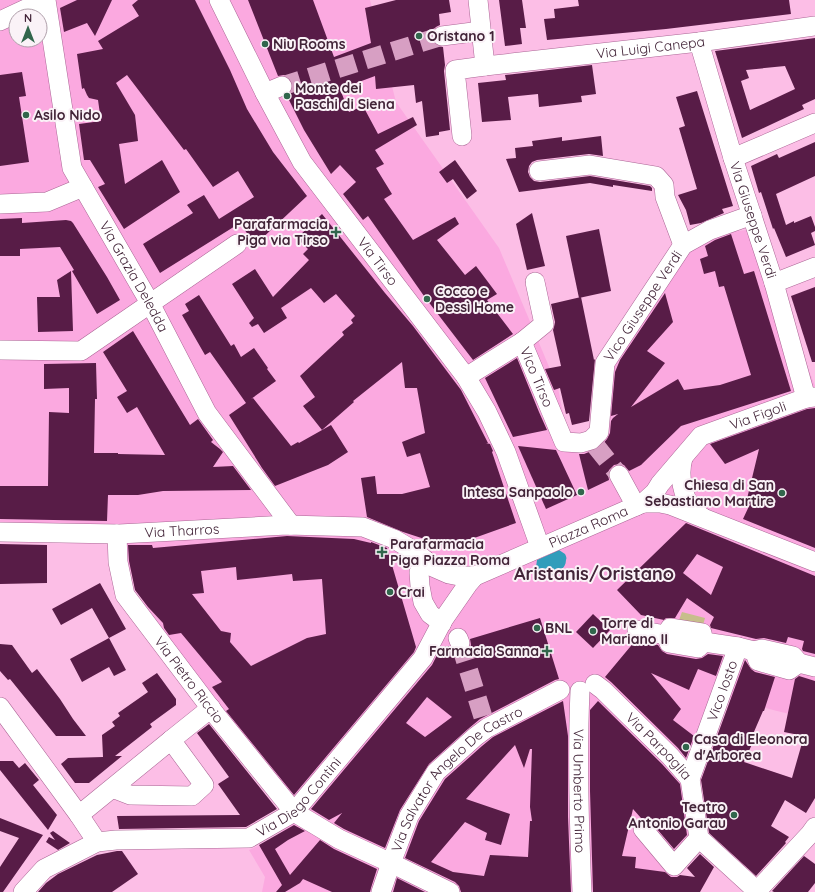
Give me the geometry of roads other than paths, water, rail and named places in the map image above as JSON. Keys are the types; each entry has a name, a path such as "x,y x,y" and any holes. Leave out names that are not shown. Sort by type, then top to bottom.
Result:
{"street":[{"path":"0,21 45,0"},
{"name":"Via Grazia Deledda","path":"45,0 72,168 150,303 207,413 291,525"},
{"name":"Via Tirso","path":"219,0 265,93 302,162 466,378 487,412 506,452 532,524"},
{"path":"478,0 486,66"},
{"name":"Via Luigi Canepa","path":"462,136 455,70 699,42 815,26"},
{"path":"442,36 481,31"},
{"name":"Via Giuseppe Verdi","path":"699,42 733,158 810,398"},
{"path":"265,93 282,86"},
{"path":"733,158 815,123"},
{"path":"539,171 590,165 656,176 664,185 665,197 683,245"},
{"path":"0,204 47,202 83,187"},
{"name":"Vico Giuseppe Verdi","path":"593,442 599,432 605,363 683,245 710,230 752,215"},
{"path":"0,350 81,351 237,244"},
{"path":"774,284 815,267"},
{"path":"522,342 544,324 535,282"},
{"name":"Vico Tirso","path":"466,378 522,342 564,442 593,442"},
{"name":"Via Figoli","path":"701,436 810,398"},
{"name":"Piazza Roma","path":"640,505 655,492 660,484 701,436"},
{"path":"683,458 681,466 681,482 683,491 690,506 703,518"},
{"name":"Piazza Roma","path":"619,476 640,505"},
{"name":"Piazza Roma","path":"429,564 449,574 459,576 475,576 640,505 660,503 670,505 815,562"},
{"name":"Piazza Roma","path":"532,524 540,547"},
{"name":"Via Tharros","path":"0,532 117,534 291,525 363,527"},
{"name":"Piazza Roma","path":"363,527 394,539 416,552 429,564 443,581 449,595 449,604 443,622"},
{"name":"Via Pietro Riccio","path":"117,534 118,562 125,595 211,708 294,812"},
{"path":"429,564 419,572 423,602 430,614 443,622"},
{"name":"Piazza Roma","path":"423,658 443,622 475,576"},
{"path":"637,630 666,635 670,628 702,633 704,642 746,649 758,661 789,670 807,665"},
{"name":"Vico Iosto","path":"690,779 746,649"},
{"name":"Via Diego Contini","path":"23,892 44,869 97,842 116,840 249,838 294,812 423,658"},
{"name":"Via Parpaglia","path":"587,687 603,690 670,756 690,779 699,838"},
{"name":"Via Umberto Primo","path":"582,892 578,727 587,687"},
{"name":"Via Salvator Angelo De Castro","path":"381,892 409,816 436,772 475,738 486,724 560,690"},
{"path":"0,707 97,842"},
{"path":"79,815 211,708"},
{"path":"112,788 130,795 192,796 204,785 172,740"},
{"path":"294,812 339,839 450,892"},
{"path":"643,829 674,866 699,838 757,892 813,832"}],"water":[{"path":"559,550 565,554 566,557 565,564 560,571 556,574 547,575 537,570 537,560"}],"tunnel":[{"path":"282,86 442,36"},
{"path":"595,445 619,475"},
{"path":"460,643 484,720"}],"place":[{"name":"Oristano 1","path":"419,36"},
{"name":"Niu Rooms","path":"265,44"},
{"name":"Monte dei Paschi di Siena","path":"287,96"},
{"name":"Asilo Nido","path":"26,115"},
{"name":"Parafarmacia Piga via Tirso","path":"336,232"},
{"name":"Cocco e Dessì Home","path":"427,299"},
{"name":"Intesa Sanpaolo","path":"581,492"},
{"name":"Chiesa di San Sebastiano Martire","path":"782,493"},
{"name":"Parafarmacia Piga Piazza Roma","path":"382,552"},
{"name":"Crai","path":"390,592"},
{"name":"BNL","path":"537,628"},
{"name":"Torre di Mariano II","path":"593,631"},
{"name":"Farmacia Sanna","path":"547,651"},
{"name":"Casa di Eleonora d'Arborea","path":"686,747"},
{"name":"Teatro Antonio Garau","path":"734,815"}],"district":[{"name":"Aristanis/Oristano","path":"594,573"}]}
